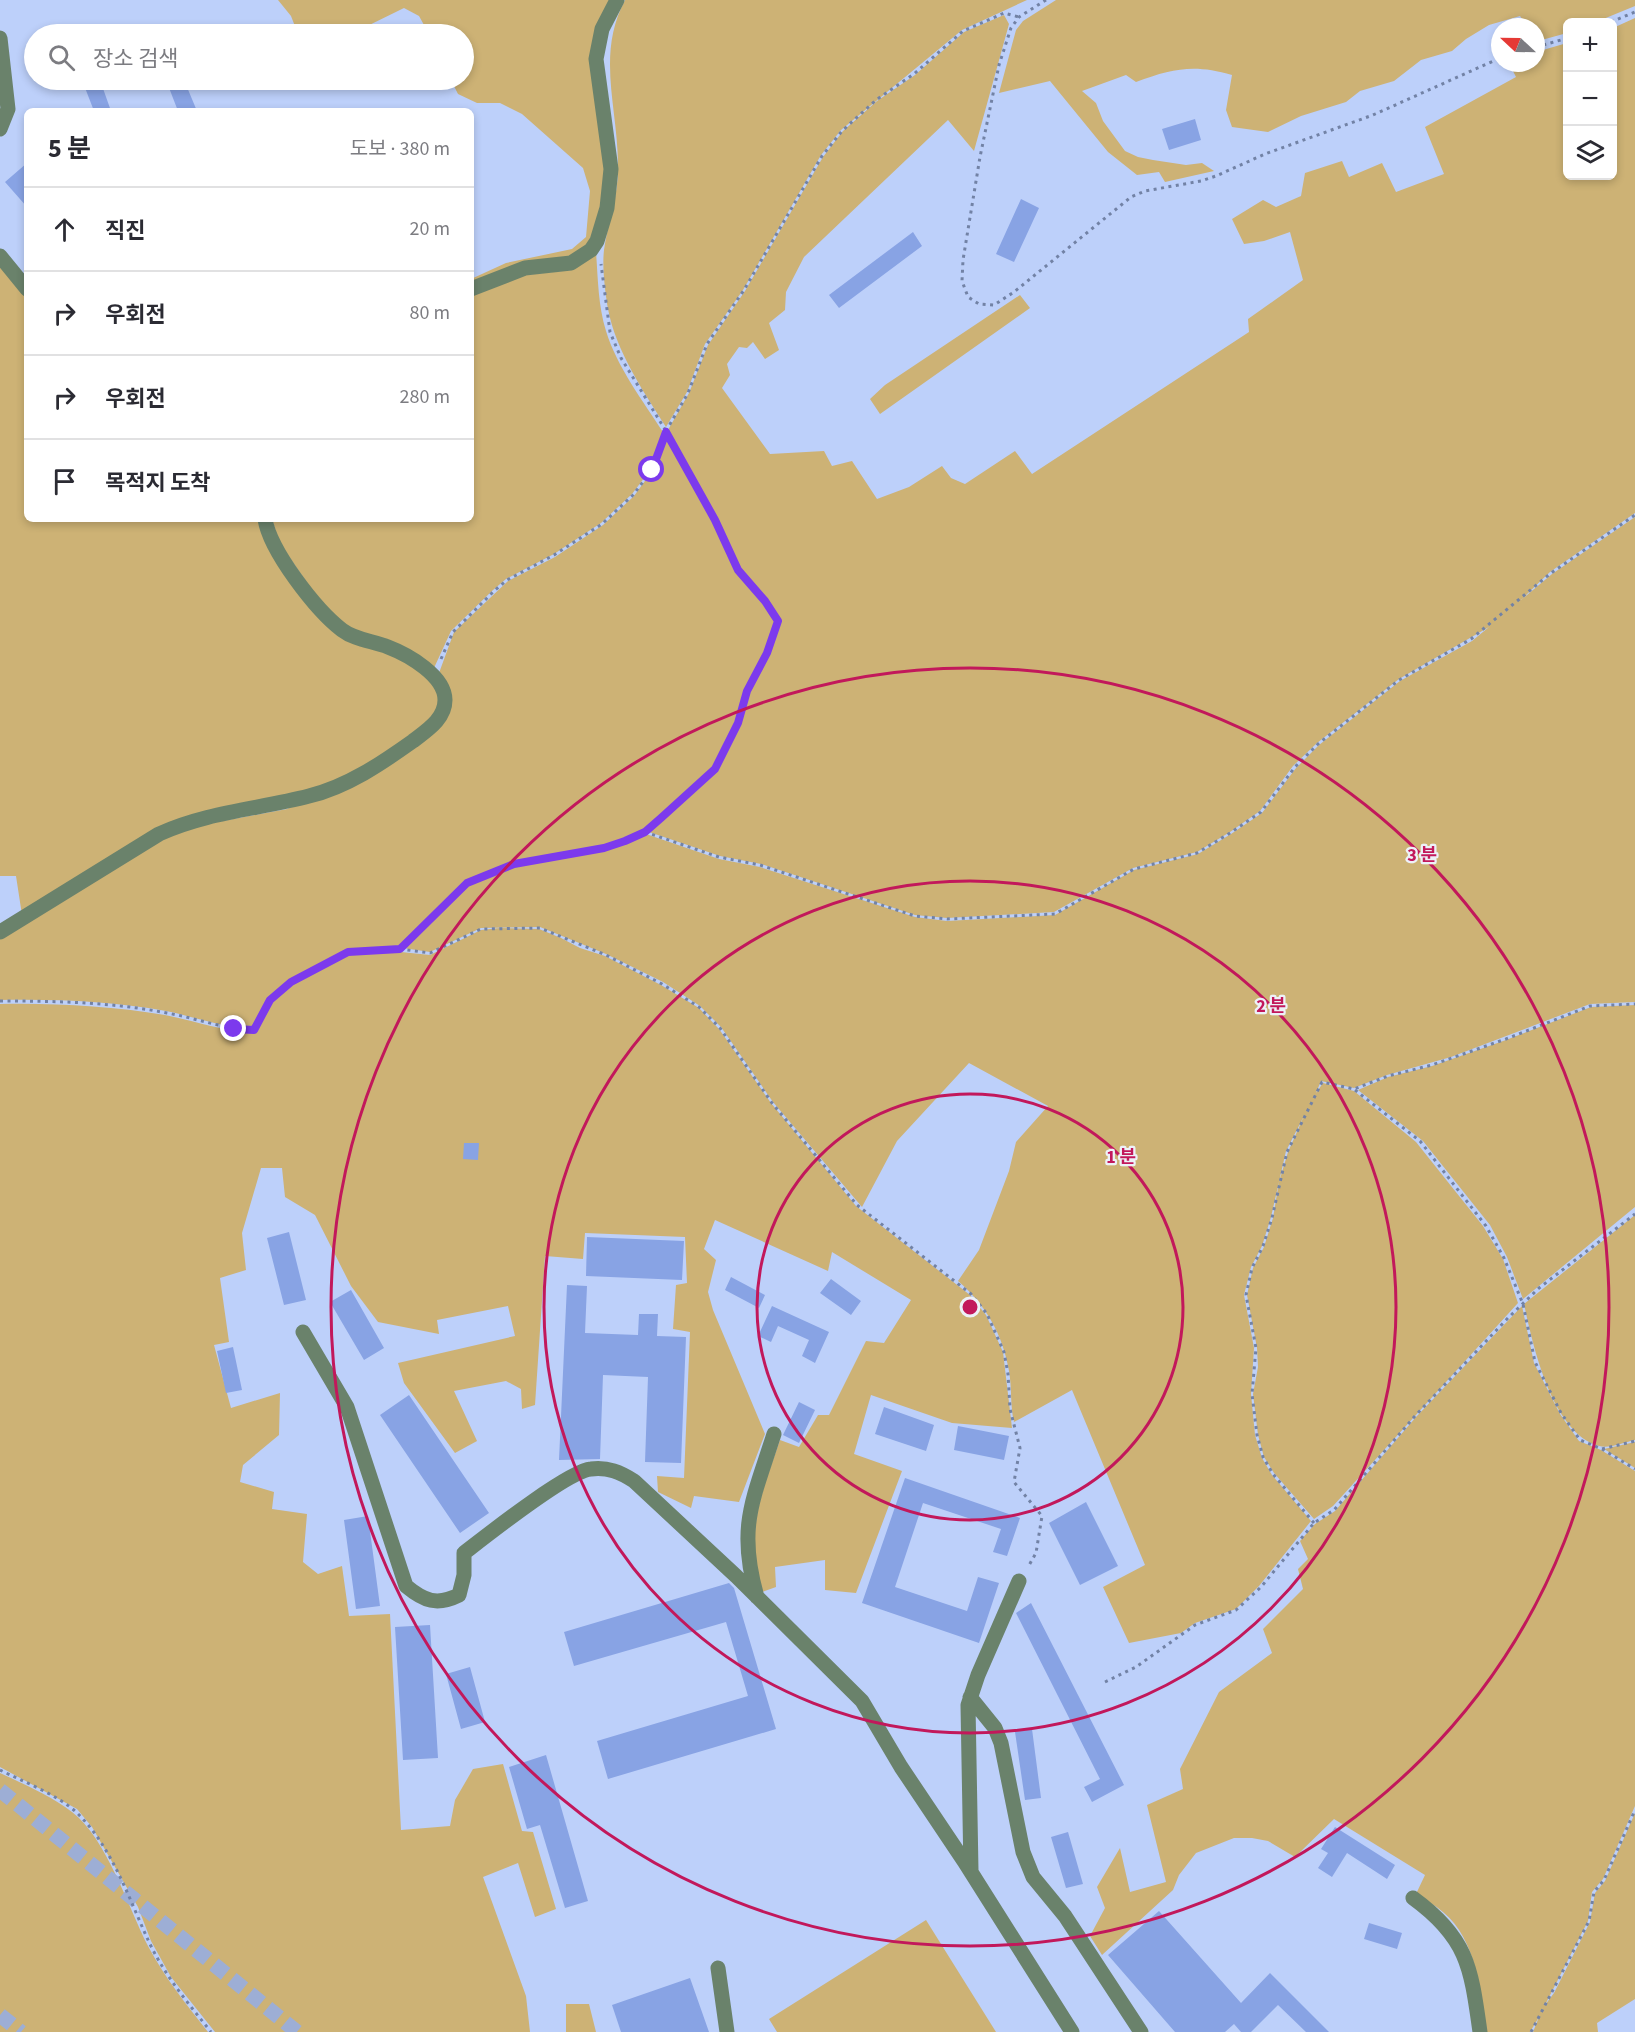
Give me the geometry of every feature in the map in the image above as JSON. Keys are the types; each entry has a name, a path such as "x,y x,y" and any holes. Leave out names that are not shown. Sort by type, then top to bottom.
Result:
{"street":[{"path":"474,288 525,268 571,263 591,250 597,241 607,208 611,169 596,59 602,29 616,0"},
{"path":"0,38 8,109 0,129"},
{"path":"0,256 24,285"},
{"path":"0,932 159,834 179,825 236,810 310,796 353,779 402,748 440,717 445,707 445,695 442,684 434,675 396,650 360,640 342,630 280,556 266,522"},
{"path":"303,1332 347,1407 405,1586 420,1597 445,1602 459,1595 464,1575 464,1553 537,1498 588,1469 618,1470 634,1481 736,1576 757,1600 862,1701 901,1767 1072,2032"},
{"path":"757,1600 748,1566 747,1520 774,1434"},
{"path":"970,1871 968,1705 1019,1581"},
{"path":"970,1697 996,1728 1023,1852 1033,1877 1065,1917 1141,2032"},
{"path":"1413,1898 1434,1913 1455,1937 1469,1963 1480,2032"},
{"path":"718,1968 727,2032"}],"path":[{"path":"1046,0 1019,17 1011,28 999,64 980,157 963,260 962,281 968,297 979,304 994,305 1014,292 1131,197 1145,191 1201,182 1265,154 1373,115 1491,62"},
{"path":"1617,20 1635,12"},
{"path":"434,675 453,632 494,591 507,580 554,555 602,524 633,495 652,470 666,432 688,393 706,344 744,290 822,156 842,130 963,31 1004,13 1019,17"},
{"path":"1545,44 1563,39"},
{"path":"400,949 467,883 514,864 604,848 645,832 715,769 738,723 747,691 767,653 778,621 765,601 738,570 715,520 666,432 634,381 610,332 597,241"},
{"path":"645,832 719,858 760,865 915,916 947,919 1055,914 1134,869 1197,853 1246,823 1261,812 1295,767 1318,744 1390,687 1471,639 1551,573 1635,515"},
{"path":"0,1001 103,1003 167,1013 234,1029 254,1030 270,1000 291,982 348,952 400,949 430,953 481,929 540,928 606,955 662,984 699,1007 720,1028 772,1102 857,1205 971,1294 987,1314 1004,1352 1010,1409 1020,1448 1014,1482 1042,1516 1036,1553 1019,1581"},
{"path":"1354,1089 1388,1076 1442,1062 1590,1006 1635,1004"},
{"path":"1314,1523 1272,1474 1260,1446 1252,1394 1256,1348 1246,1296 1252,1268 1263,1246 1272,1218 1287,1152 1322,1082 1354,1089 1420,1142 1468,1201 1504,1258 1523,1304 1536,1362 1561,1413 1580,1440 1602,1449 1635,1469"},
{"path":"1105,1683 1136,1667 1195,1625 1236,1610 1261,1587 1314,1523 1334,1510 1415,1416 1523,1304 1635,1214"},
{"path":"1602,1449 1635,1441"},
{"path":"0,1770 75,1811 90,1829 135,1908 149,1942 168,1978 211,2032"},
{"path":"1532,2032 1589,1921 1594,1893 1604,1880 1635,1810"}],"shaded area":[{"path":"278,0 612,0 598,28 607,169 594,239 578,255 474,284 474,278 506,263 572,249 586,237 590,191 583,168 522,114 500,103 477,103 458,94 456,90 474,90 474,24 423,24 419,16 404,8 371,24 294,24 291,16"},
{"path":"625,0 1027,0 962,30 841,130 821,155 743,290 705,344 687,392 666,427 631,370 617,340 608,309 604,279 604,250 618,176 610,61 616,21"},
{"path":"1056,0 1635,0 1635,6 1606,18 1563,18 1563,34 1545,39 1545,18 1521,18 1520,16 1491,18 1491,24 1466,39 1452,51 1421,60 1394,81 1360,91 1346,102 1301,116 1268,132 1232,127 1226,110 1232,75 1207,69 1184,69 1161,73 1136,82 1126,75 1082,91 1096,103 1103,121 1125,151 1153,160 1186,165 1202,163 1214,171 1165,182 1159,172 1137,175 1108,152 1050,81 999,93 1016,30 1023,21"},
{"path":"1004,15 1009,24 974,151 948,120 804,257 786,292 785,310 769,323 779,350 765,359 753,342 747,348 739,347 727,364 730,375 722,388 770,454 824,451 832,466 852,461 877,499 909,487 942,466 951,478 965,484 1015,451 1032,474 1249,332 1248,319 1303,280 1290,232 1264,241 1244,244 1232,219 1263,200 1276,207 1301,196 1305,173 1342,161 1349,177 1382,163 1396,192 1444,174 1425,127 1516,77 1514,72 1545,72 1545,49 1563,44 1563,180 1617,180 1617,26 1635,18 1635,513 1550,572 1521,600 1552,574 1635,517 1635,1002 1590,1004 1451,1057 1387,1075 1354,1088 1321,1081 1316,1093 1323,1083 1354,1091 1416,1142 1483,1226 1503,1259 1518,1303 1333,1506 1314,1519 1274,1473 1264,1457 1258,1435 1253,1394 1258,1367 1257,1348 1247,1295 1253,1268 1264,1247 1273,1218 1279,1182 1288,1152 1304,1116 1286,1151 1271,1217 1262,1246 1251,1267 1244,1295 1254,1348 1251,1394 1255,1435 1262,1458 1272,1475 1311,1521 1259,1586 1236,1609 1195,1623 1181,1633 1129,1643 1103,1587 1145,1565 1072,1390 1014,1422 1009,1371 998,1333 977,1300 958,1281 979,1250 1009,1171 1016,1142 1048,1106 969,1063 897,1141 862,1207 773,1102 721,1027 700,1006 663,982 606,954 540,927 481,928 430,952 403,948 460,891 490,875 534,862 602,849 646,834 719,859 760,867 915,917 947,921 1055,915 1134,870 1198,854 1231,834 1262,813 1296,768 1319,745 1400,681 1472,641 1489,627 1399,679 1317,743 1293,766 1260,811 1230,832 1197,852 1133,868 1054,912 947,918 915,915 761,864 720,856 649,832 717,770 741,723 749,692 769,654 781,620 767,599 740,569 717,519 668,430 689,393 708,345 745,291 823,157 843,131 877,101 915,75 964,32"},
{"path":"596,252 601,311 606,331 631,383 663,432 651,469 632,494 601,523 554,554 506,579 493,590 451,631 434,668 345,627 316,596 279,542 273,522 474,522 474,294 525,275 571,270"},
{"path":"0,262 24,292 24,522 264,522 318,609 424,671 443,696 428,726 333,785 178,822 22,915 16,876 0,876"},
{"path":"1020,295 1030,308 880,414 870,399 885,385"},
{"path":"666,435 714,520 737,571 776,621 766,652 746,690 737,722 713,768 660,817 644,830 624,840 604,846 513,863 466,882 399,947 347,950 291,981 269,999 252,1028 125,1005 63,1000 0,1000 0,939 138,852 185,828 287,809 444,719 439,673 454,632 508,581 555,557 603,525 634,496 653,470"},
{"path":"539,929 580,948 605,956 699,1008 719,1029 771,1103 856,1206 970,1295 986,1315 1003,1352 1012,1428 952,1423 871,1395 854,1454 902,1471 856,1593 825,1590 825,1560 775,1567 776,1587 762,1592 755,1550 757,1514 780,1440 799,1447 818,1415 829,1415 866,1341 884,1343 911,1300 832,1252 828,1271 715,1220 704,1249 716,1260 708,1292 713,1310 765,1434 739,1502 694,1496 691,1508 658,1492 657,1476 684,1478 690,1332 673,1329 676,1285 687,1283 685,1237 585,1233 583,1259 545,1256 535,1405 522,1409 521,1389 506,1381 454,1391 477,1441 455,1453 404,1383 398,1363 515,1336 508,1306 437,1320 439,1334 378,1322 351,1286 315,1215 285,1197 282,1168 261,1168 242,1233 246,1270 220,1278 229,1342 214,1345 231,1408 280,1393 279,1435 243,1465 240,1482 274,1492 272,1509 307,1514 303,1562 318,1574 342,1566 349,1616 390,1614 401,1830 450,1826 455,1800 473,1769 503,1764 522,1831 533,1832 556,1909 535,1917 518,1863 483,1877 526,1996 530,2032 215,2032 171,1977 151,1941 138,1907 92,1827 77,1809 0,1767 0,1004 124,1009 165,1015 232,1030 255,1032 272,1002 293,984 349,954 401,952 430,955 481,930"},
{"path":"1635,1005 1635,1207 1523,1299 1507,1257 1490,1225 1423,1141 1358,1090 1388,1077 1432,1066 1506,1040 1591,1007"},
{"path":"1635,1215 1635,1440 1603,1447 1583,1438 1569,1424 1557,1406 1539,1364 1524,1304"},
{"path":"1522,1306 1534,1363 1560,1414 1579,1441 1601,1450 1635,1471 1635,1806 1603,1879 1592,1892 1588,1921 1545,2005 1554,1993 1590,1922 1595,1893 1605,1881 1635,1813 1635,1999 1597,2023 1598,2032 1533,2032 1539,2017 1530,2032 1487,2032 1475,1968 1463,1937 1443,1912 1416,1894 1425,1875 1334,1819 1295,1857 1268,1841 1252,1838 1234,1838 1196,1853 1179,1875 1173,1890 1102,1955 1090,1936 1105,1908 1097,1887 1120,1848 1130,1892 1166,1882 1147,1805 1183,1789 1180,1769 1219,1692 1272,1653 1263,1629 1303,1589 1298,1569 1308,1559 1300,1541 1315,1524 1335,1511 1416,1417"},
{"path":"1635,1442 1635,1468 1604,1449"},
{"path":"0,1773 55,1801 84,1823 96,1838 116,1874 155,1958 208,2032 0,2032"},
{"path":"926,1920 996,2032 777,2032 769,2019"},
{"path":"566,2004 589,2004 596,2032 566,2032"}],"building":[{"path":"86,90 104,90 110,108 93,108"},
{"path":"170,90 188,90 196,108 177,108"},
{"path":"1195,119 1201,140 1169,150 1162,129"},
{"path":"24,166 24,204 5,182"},
{"path":"1021,199 1039,208 1014,262 996,254"},
{"path":"913,232 922,246 839,308 829,295"},
{"path":"464,1143 479,1143 478,1160 463,1159"},
{"path":"289,1232 306,1300 284,1305 267,1238"},
{"path":"587,1237 684,1241 682,1280 586,1276"},
{"path":"731,1277 765,1295 759,1308 725,1290"},
{"path":"831,1279 861,1301 851,1315 820,1293"},
{"path":"567,1285 587,1286 585,1333 638,1335 639,1314 658,1314 657,1336 686,1337 681,1463 645,1462 648,1377 603,1375 600,1459 559,1460"},
{"path":"351,1290 384,1348 364,1360 330,1302"},
{"path":"772,1306 829,1332 815,1363 802,1356 809,1340 778,1326 771,1342 758,1336"},
{"path":"233,1347 242,1390 226,1393 217,1351"},
{"path":"409,1395 489,1513 460,1533 380,1415"},
{"path":"799,1402 815,1410 799,1443 783,1435"},
{"path":"884,1407 934,1425 926,1451 875,1434"},
{"path":"958,1426 1009,1436 1004,1460 954,1450"},
{"path":"905,1478 1020,1518 1007,1556 993,1552 1001,1529 923,1503 895,1587 967,1611 978,1577 999,1583 979,1643 862,1603"},
{"path":"1086,1502 1118,1566 1080,1585 1049,1523"},
{"path":"368,1516 380,1606 356,1609 344,1520"},
{"path":"729,1583 734,1588 776,1729 608,1779 597,1741 748,1696 726,1622 574,1666 564,1632"},
{"path":"1031,1603 1124,1785 1092,1802 1084,1787 1100,1779 1016,1613"},
{"path":"430,1625 438,1758 403,1760 395,1627"},
{"path":"470,1667 485,1722 461,1729 446,1674"},
{"path":"1032,1729 1041,1798 1025,1800 1015,1732"},
{"path":"546,1755 588,1901 565,1908 540,1825 527,1829 509,1767"},
{"path":"1335,1827 1395,1865 1387,1879 1347,1853 1332,1877 1318,1868 1328,1853 1321,1849"},
{"path":"1068,1832 1083,1884 1066,1888 1051,1837"},
{"path":"1159,1911 1241,2003 1270,1973 1329,2032 1306,2032 1278,2005 1251,2032 1241,2032 1234,2024 1225,2032 1175,2032 1108,1955"},
{"path":"1369,1923 1402,1933 1397,1949 1364,1939"},
{"path":"690,1978 709,2032 621,2032 612,2005"}],"tunnel":[{"path":"0,1790 297,2032"},
{"path":"0,2015 21,2032"}],"route":[{"path":"234,1029 254,1030 270,1000 291,982 348,952 400,949 415,937 467,883 514,864 604,848 645,832 692,787 715,769 738,723 747,691 756,670 767,653 778,621 765,601 738,570 715,520 682,457 666,432 652,470"}]}
